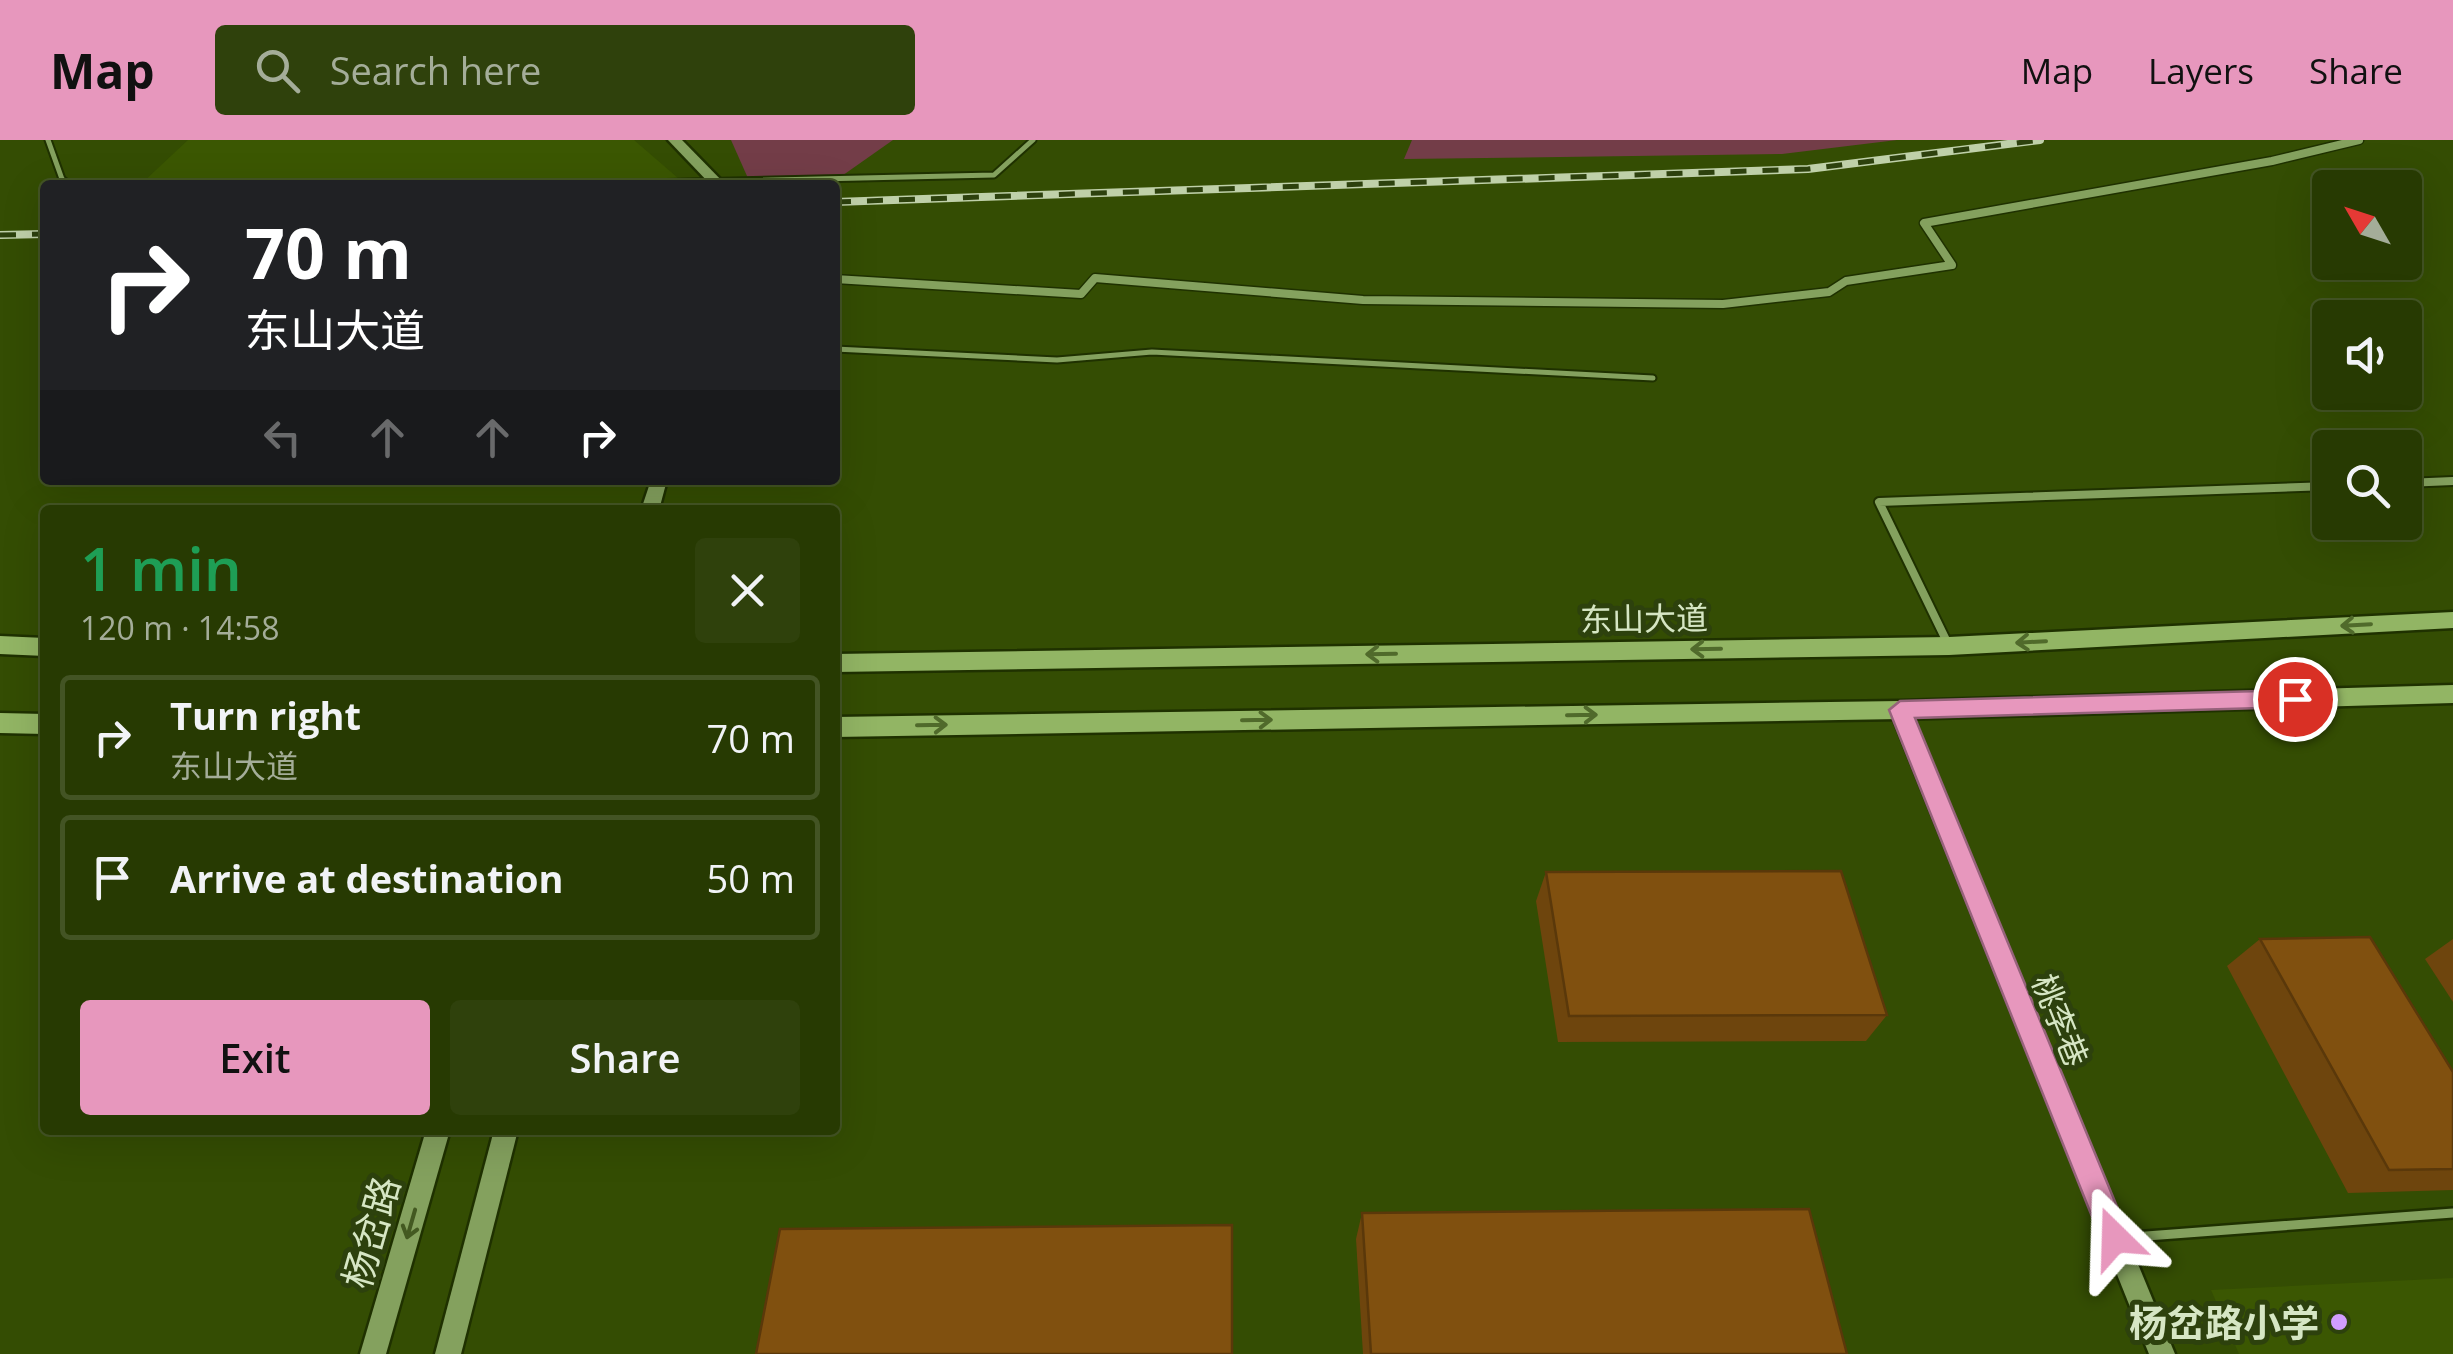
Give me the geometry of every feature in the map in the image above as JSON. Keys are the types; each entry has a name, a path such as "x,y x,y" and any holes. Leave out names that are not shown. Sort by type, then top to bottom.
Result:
{"main road":[{"name":"东山大道","path":"840,662 1949,646 2453,620"},
{"path":"0,645 40,647"},
{"path":"840,726 1900,710 2453,694"},
{"path":"0,723 40,724"}],"street":[{"path":"675,140 715,180"},
{"path":"840,280 1081,294 1095,278 1363,300 1723,304 1829,292 1846,281 1952,265 1924,223 2272,161 2360,140"},
{"name":"桃李巷","path":"1900,710 2162,1354"},
{"name":"杨岔路","path":"374,1354 437,1135"},
{"path":"448,1354 505,1135"}],"lane":[{"path":"48,140 63,180"},
{"path":"822,180 994,175 1034,140"},
{"path":"840,350 1057,360 1152,352 1653,378"},
{"path":"2422,482 2453,481"},
{"path":"1949,646 1879,502 2312,487"},
{"path":"2115,1238 2453,1213"}],"shaded area":[{"path":"188,140 634,140 680,180 145,180"},
{"path":"731,140 893,140 836,180 749,180"},
{"path":"1412,140 1897,140 1782,154 1404,159"},
{"name":"杨岔路小学","path":"2453,1278 2453,1354 2239,1354 2211,1290"}],"building":[{"path":"1841,871 1887,1015 1569,1016 1546,872"},
{"path":"2370,937 2453,1072 2453,1169 2389,1170 2260,939"},
{"path":"1809,1209 1847,1354 1371,1354 1362,1213"},
{"path":"1232,1225 1232,1354 756,1354 780,1229"}],"railway":[{"path":"840,202 1808,169 2040,140"},
{"path":"0,235 40,234"}],"place":[{"name":"杨岔路小学","path":"2339,1322"}],"route":[{"path":"2115,1238 1900,710 2295,699"}]}
